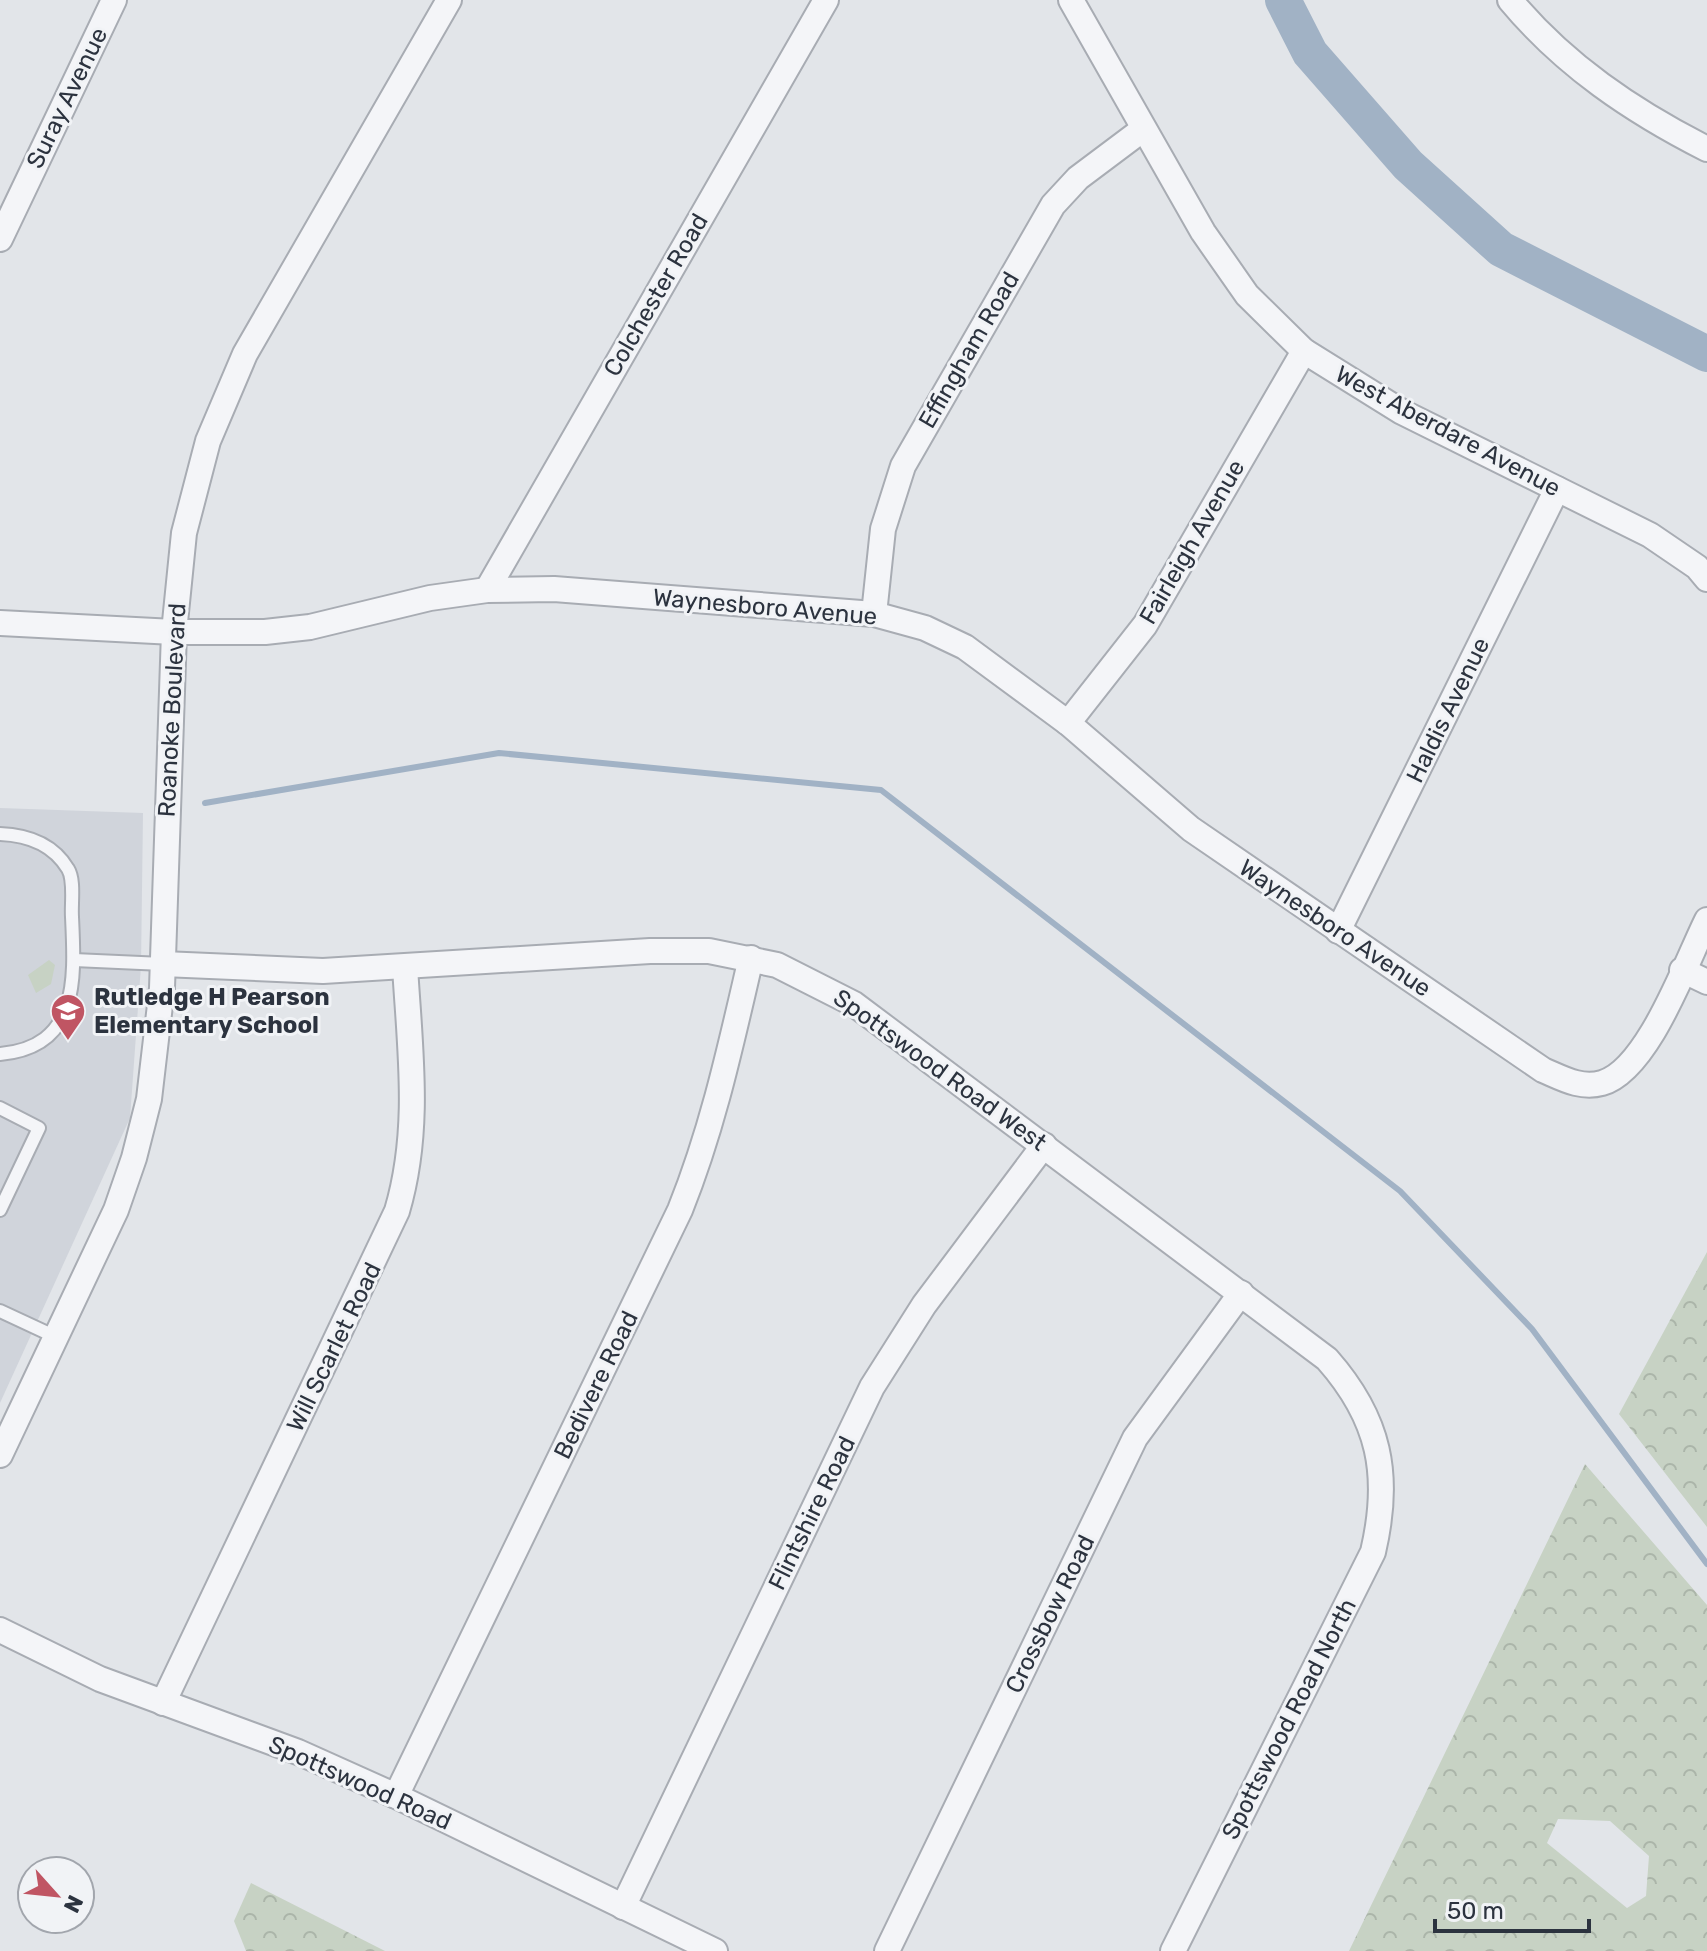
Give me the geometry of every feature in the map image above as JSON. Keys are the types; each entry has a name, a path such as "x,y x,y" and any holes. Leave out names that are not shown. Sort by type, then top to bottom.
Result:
{"street":[{"name":"Suray Avenue","path":"0,239 114,0"},
{"name":"Roanoke Boulevard","path":"0,1455 96,1255 134,1158 154,1063 163,964 174,632 184,533 193,492 226,394 245,354 449,0"},
{"name":"Colchester Road","path":"487,590 826,0"},
{"name":"West Aberdare Avenue","path":"1071,0 1142,130 1203,232 1247,295 1304,351 1402,412 1650,535 1697,567 1707,579"},
{"path":"1510,0 1556,49 1607,91 1707,149"},
{"name":"Effingham Road","path":"874,614 883,529 903,466 1053,205 1078,178 1142,130"},
{"name":"Fairleigh Avenue","path":"1068,723 1145,625 1304,351"},
{"name":"Haldis Avenue","path":"1338,931 1557,489"},
{"name":"Waynesboro Avenue","path":"0,623 174,632 265,632 310,627 430,598 487,590 554,589 874,614 925,628 965,647 1068,723 1191,829 1543,1070 1576,1084 1602,1083 1623,1071 1646,1044 1682,970"},
{"path":"1707,920 1682,970 1707,982"},
{"name":"Spottswood Road West","path":"163,964 323,971 650,951 709,951 751,958 804,976 854,1004 1327,1359 1351,1386 1367,1416 1382,1481"},
{"name":"Bedivere Road","path":"396,1796 680,1210 702,1156 718,1100 751,958"},
{"name":"Will Scarlet Road","path":"163,1703 397,1211 412,1146 414,1108 405,967"},
{"name":"Flintshire Road","path":"623,1907 872,1387 924,1305 1044,1145"},
{"name":"Crossbow Road","path":"887,1951 1135,1438 1241,1293"},
{"name":"Spottswood Road North","path":"1173,1951 1373,1552 1381,1519 1382,1481"},
{"name":"Spottswood Road","path":"0,1630 100,1679 298,1752 396,1796 715,1951"}],"lane":[{"path":"0,834 20,834 52,849 70,871 74,960 68,1010 48,1038 22,1052 0,1054"},
{"path":"74,960 163,964"},
{"path":"0,1108 39,1128 0,1210"},
{"path":"0,1311 56,1337"}],"shaded area":[{"name":"Rutledge H Pearson Elementary School","path":"0,808 143,813 141,966 130,1118 0,1403"}],"green space":[{"path":"49,960 55,965 51,984 36,993 28,975"},
{"path":"1707,1252 1707,1527 1619,1414"},
{"path":"1585,1464 1707,1605 1707,1951 1349,1951","holes":["1558,1819 1610,1821 1649,1856 1646,1896 1627,1908 1547,1843"]},
{"path":"251,1883 385,1951 246,1951 234,1921"}],"waterway":[{"path":"1283,0 1310,53 1408,165 1501,249 1707,354"},
{"path":"205,803 499,753 881,790 1400,1191 1532,1329 1707,1564"}],"place":[{"name":"Rutledge H Pearson Elementary School","path":"68,1042"}]}
